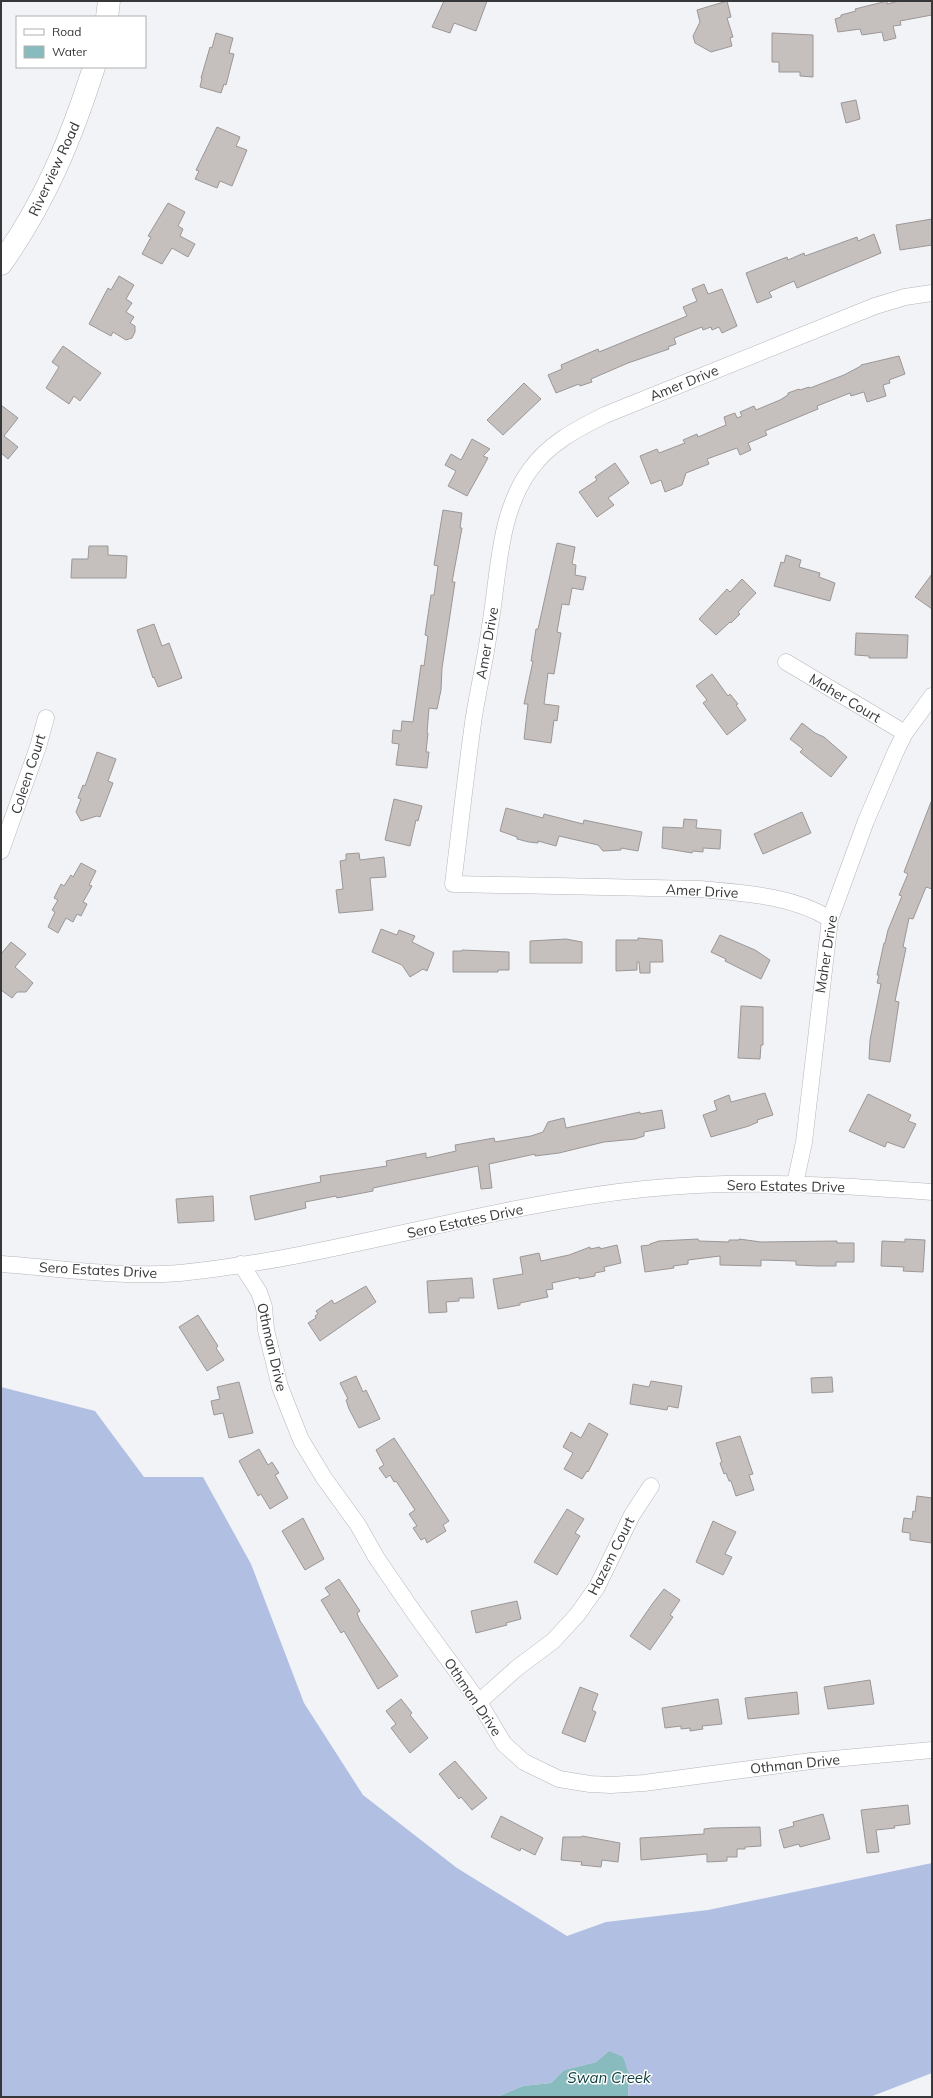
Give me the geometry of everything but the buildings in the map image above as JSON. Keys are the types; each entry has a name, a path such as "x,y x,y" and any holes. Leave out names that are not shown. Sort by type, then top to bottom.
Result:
{"street":[{"path":"107,16 109,1"},
{"name":"Riverview Road","path":"1,264 28,224 65,150 94,68"},
{"name":"Amer Drive","path":"830,919 822,914 784,901 736,892 700,889 453,884 474,716 490,628 503,536 514,502 530,470 550,449 572,432 611,412 874,306 905,297 932,293"},
{"name":"Maher Court","path":"786,662 905,733"},
{"name":"Maher Drive","path":"795,1184 804,1142 830,919 866,821 905,733 932,696"},
{"name":"Coleen Court","path":"1,851 36,754 46,718"},
{"name":"Sero Estates Drive","path":"1,1264 132,1274 179,1273 241,1264 570,1200 636,1190 714,1185 795,1184 932,1192"},
{"name":"Othman Drive","path":"241,1264 259,1292 264,1307 266,1330 280,1387 301,1440 324,1478 358,1524 376,1557 415,1614 479,1702 504,1744 524,1762 559,1779 590,1784 644,1783 811,1761 932,1750"},
{"name":"Hazem Court","path":"479,1702 517,1668 553,1641 577,1615 597,1587 632,1515 651,1486"}],"shaded area":[{"path":"1,1387 95,1411 144,1477 203,1477 251,1564 304,1703 363,1795 457,1868 567,1936 606,1922 708,1910 932,1863 932,2073 870,2097 628,2097 629,2075 609,2051 596,2062 564,2070 551,2083 523,2086 497,2097 1,2097"}],"water":[{"name":"Swan Creek","path":"609,2051 623,2057 629,2075 628,2097 497,2097 523,2086 551,2083 564,2070 596,2062"}]}
